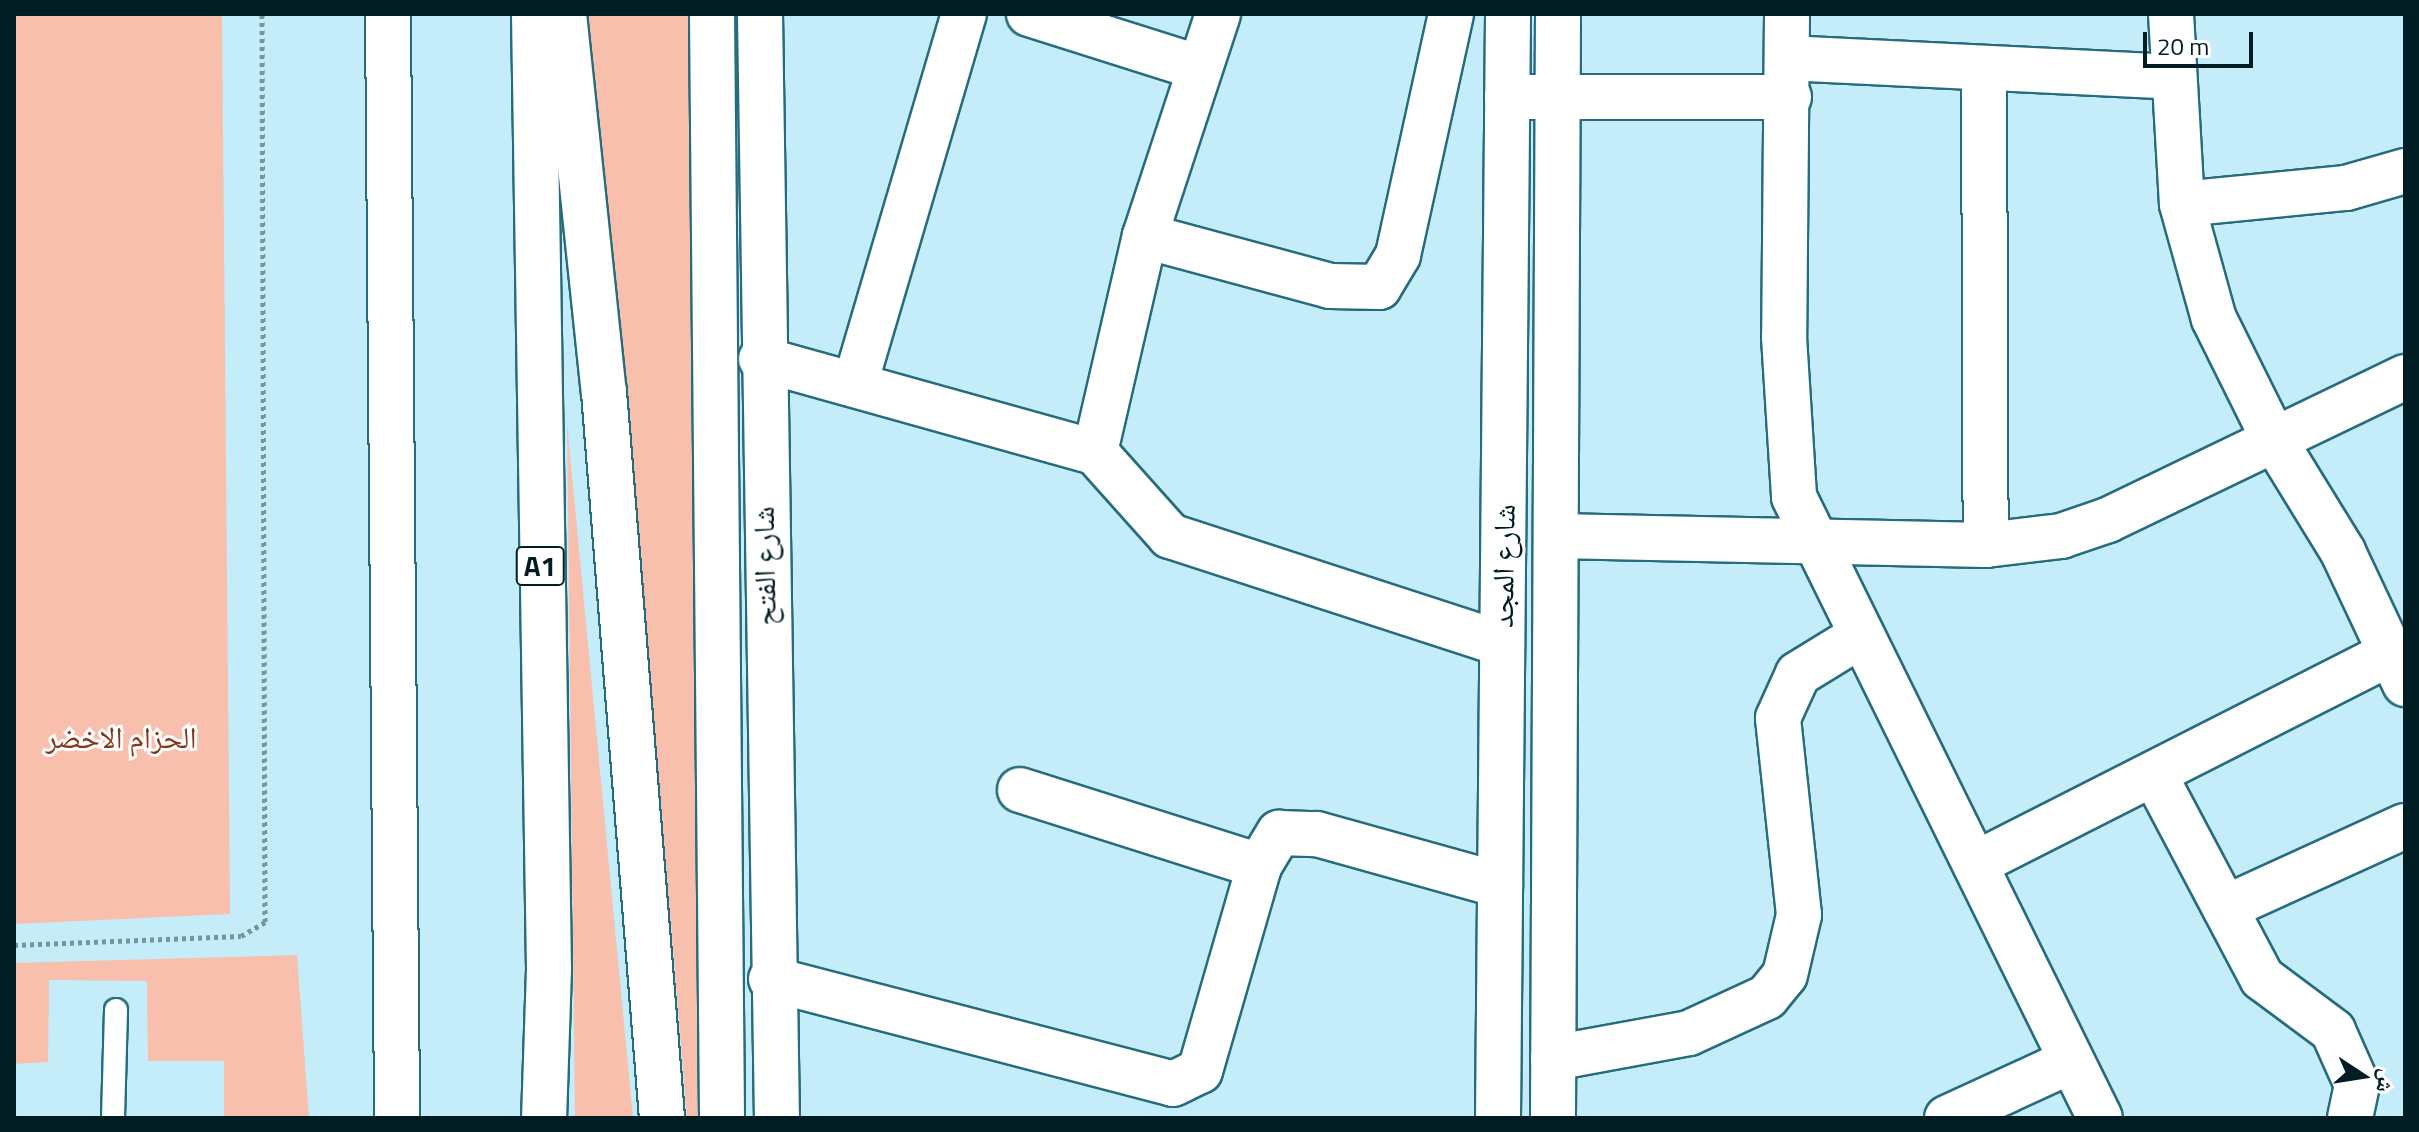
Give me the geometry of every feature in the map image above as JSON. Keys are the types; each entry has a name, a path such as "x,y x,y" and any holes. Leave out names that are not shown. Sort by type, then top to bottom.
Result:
{"main road":[{"path":"388,14 397,1118"},
{"name":"A1","path":"534,14 549,969 544,1118"},
{"path":"564,14 602,376 662,1118"},
{"name":"شارع الفتح","path":"712,14 722,1118"},
{"name":"شارع الفتح","path":"760,14 761,359 771,979 777,1118"},
{"path":"855,384 964,14"},
{"path":"1029,14 1200,68"},
{"path":"1095,452 1145,236 1218,14"},
{"path":"1145,236 1330,286 1379,287 1398,255 1451,14"},
{"name":"شارع المجد","path":"1498,1118 1508,14"},
{"name":"شارع المجد","path":"1553,1118 1558,14"},
{"path":"1787,14 1787,444 1809,541 1975,864 2069,1062 2100,1118"},
{"path":"1975,864 2154,774 2398,668 2343,552 2273,438 2214,319 2182,204 2171,14"},
{"path":"1507,97 1558,97 1788,77 1984,68 2173,77"},
{"path":"1984,68 1986,545"},
{"path":"2182,204 2346,188 2405,171"},
{"path":"761,359 1095,452 1170,536 1502,644"},
{"path":"1556,536 1986,545 2108,520 2405,377"},
{"path":"1553,1058 1689,1033 1767,997 1785,975 1799,915 1778,718 1798,674 1860,636"},
{"path":"2154,774 2262,978 2333,1031 2357,1085 2350,1118"},
{"path":"1020,790 1259,866"},
{"path":"2225,908 2405,826"},
{"path":"771,979 1140,1079 1190,1081 1208,1045 1268,843 1294,830 1500,885"},
{"path":"1947,1118 2069,1062"}],"lane":[{"path":"113,1118 116,1010"}],"path":[{"path":"14,945 241,936 265,922 262,14"}],"green space":[{"name":"الحزام الاخضر","path":"14,14 222,14 230,914 14,924"},
{"path":"580,14 691,14 703,1118 687,1118 633,465"},
{"path":"567,423 633,1118 575,1118"},
{"path":"297,955 309,1118 224,1118 224,1061 148,1061 147,981 49,980 48,1062 14,1064 14,963"}]}
